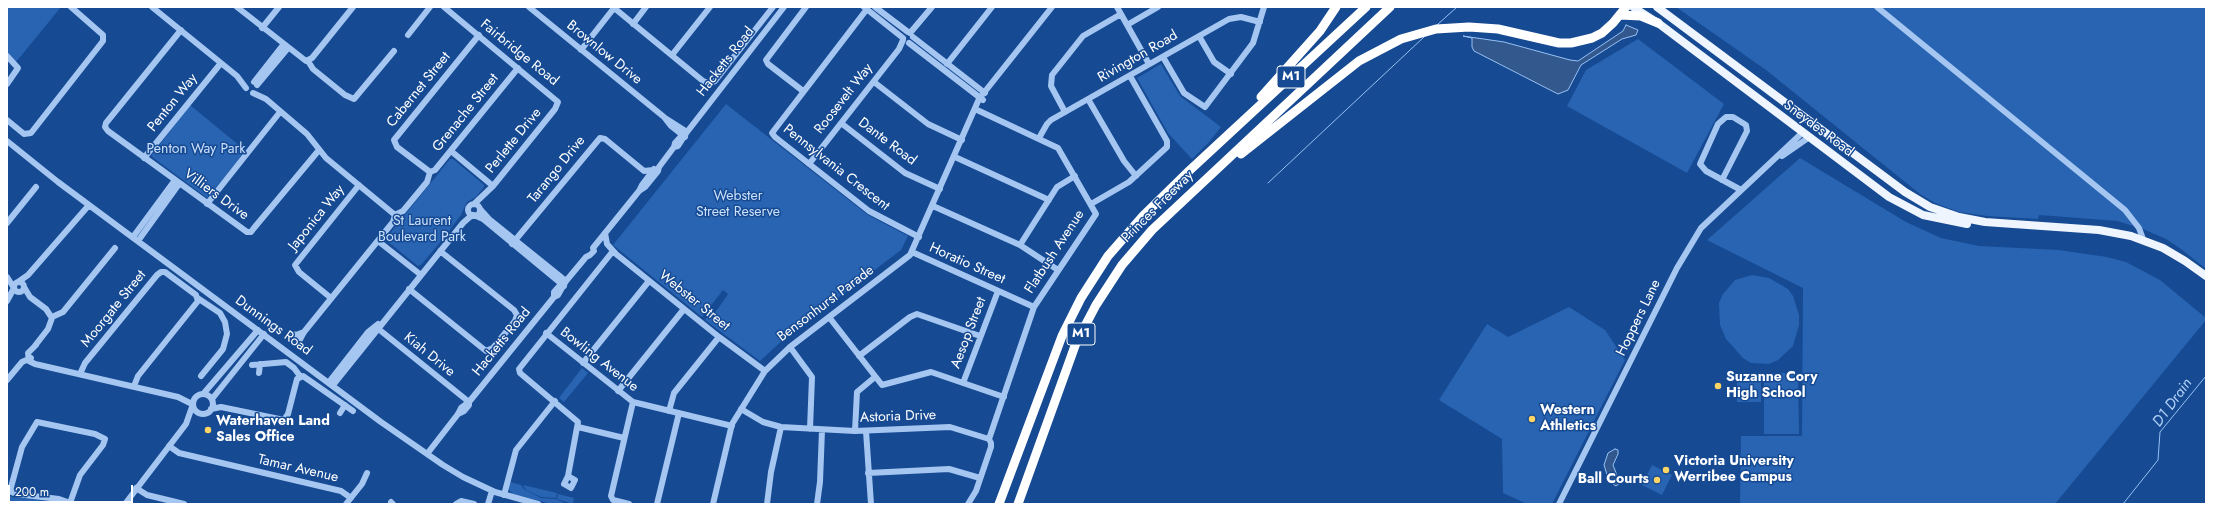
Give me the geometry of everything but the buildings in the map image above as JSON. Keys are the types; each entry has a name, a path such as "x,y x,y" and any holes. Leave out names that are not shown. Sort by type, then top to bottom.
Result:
{"highway":[{"path":"1216,147 1320,31 1336,7"},
{"name":"Princes Freeway","path":"999,504 1050,365 1081,298 1108,256 1143,216 1366,7"},
{"name":"Princes Freeway","path":"1019,504 1065,370 1096,305 1122,265 1152,230 1179,204 1390,7"},
{"path":"1179,204 1207,184 1244,150 1359,61 1401,39 1436,29 1469,27 1498,29 1559,43 1571,43 1592,38 1607,28 1623,11 1658,23"}],"main road":[{"name":"Sneydes Road","path":"1633,7 1658,23 1889,197 1923,215 1983,226 2008,225 2099,230 2143,239 2185,261 2206,276"},
{"name":"Sneydes Road","path":"1658,7 1905,192 1930,207 1959,217 2008,225"},
{"path":"1805,135 1814,123"}],"street":[{"path":"7,120 24,134 31,133 103,41 103,34 71,7"},
{"path":"152,7 236,76 250,92 266,99"},
{"path":"237,7 302,60 308,61 313,69 345,95 354,99 394,51"},
{"path":"262,28 279,7"},
{"path":"308,61 353,7"},
{"path":"408,35 430,7"},
{"name":"Fairbridge Road","path":"444,7 556,98 558,103"},
{"name":"Brownlow Drive","path":"529,7 664,117 670,126 684,134"},
{"path":"633,24 646,7"},
{"path":"672,55 710,7"},
{"path":"581,50 614,8 707,84 715,81 773,7"},
{"name":"Hacketts Road","path":"427,454 458,414 464,411 469,402 554,297 554,292 564,284 586,257 594,251 593,247 784,7"},
{"path":"803,91 768,64 766,60 806,7"},
{"path":"875,7 948,64 983,97"},
{"path":"905,41 912,42 911,34 932,7"},
{"path":"948,64 992,7"},
{"name":"Bensonhurst Parade","path":"713,504 732,426 765,371 790,347 905,260 912,252 983,97 1052,7"},
{"path":"1117,7 1149,64"},
{"path":"1127,24 1158,7"},
{"path":"1163,56 1182,91 1203,107 1208,104 1253,43 1264,7"},
{"path":"1877,7 2126,210 2139,228 2143,239"},
{"path":"865,8 905,41 983,97"},
{"name":"Pennsylvania Crescent","path":"865,8 772,133 775,137 869,211 918,237"},
{"path":"1065,112 1051,86 1052,75 1083,36 1121,14"},
{"name":"Rivington Road","path":"1039,138 1049,122 1088,98 1130,76 1232,17 1241,17 1260,22"},
{"name":"Villiers Drive","path":"180,30 105,124 108,131 242,230 251,232 319,150"},
{"path":"905,41 904,34 911,34"},
{"name":"Cabernet Street","path":"430,172 397,147 394,140 479,35"},
{"path":"1199,36 1214,62 1231,74"},
{"name":"Roosevelt Way","path":"809,164 905,41"},
{"path":"253,93 255,84 285,46"},
{"path":"7,56 18,68 7,84"},
{"name":"Penton Way","path":"144,158 221,64"},
{"name":"Grenache Street","path":"298,343 304,332 394,220 395,215 403,211 426,183 430,172 434,171 451,151 518,68"},
{"path":"236,76 255,84 266,99 308,134 319,150 395,215"},
{"path":"1091,204 1136,176 1165,150 1168,144 1130,76"},
{"path":"874,82 928,124 962,140"},
{"path":"246,88 247,84 255,84"},
{"path":"1088,98 1124,161 1136,176"},
{"name":"Perlette Drive","path":"478,206 486,193 558,103"},
{"name":"Flatbush Avenue","path":"976,110 1039,138 1061,151 1095,212 1095,218 1086,228 1034,307 989,439"},
{"path":"207,204 280,112"},
{"path":"1722,180 1747,131 1746,125 1733,116 1726,117 1718,124 1700,164 1706,171 1722,180 1741,190"},
{"name":"Dante Road","path":"841,123 905,173 940,189"},
{"name":"Hoppers Lane","path":"1559,504 1692,244 1712,216 1805,135"},
{"name":"Tarango Drive","path":"514,242 600,138 605,139 644,170"},
{"name":"Dunnings Road","path":"8,144 427,454 463,478 493,492 538,504"},
{"path":"451,151 493,186"},
{"path":"955,157 1049,200"},
{"path":"640,188 644,170 656,169"},
{"path":"1020,245 1060,184 1075,176"},
{"path":"135,239 177,182"},
{"name":"Japonica Way","path":"332,298 297,270 295,265 359,185"},
{"path":"7,222 36,187"},
{"path":"8,300 16,285 28,275 87,203"},
{"path":"514,242 478,206 469,206 472,214 483,219 514,242 564,284"},
{"path":"331,383 463,223 472,214 479,213 478,206"},
{"path":"933,206 1020,245 1058,270"},
{"path":"568,476 578,427 577,419 519,370 611,250 606,244 605,233"},
{"path":"378,241 421,275"},
{"name":"Webster Street","path":"593,247 611,250 684,310 765,371"},
{"path":"53,316 63,312 115,248"},
{"path":"409,290 486,351 493,348 515,321 517,315 514,310 440,251"},
{"name":"Horatio Street","path":"912,252 1034,307"},
{"name":"Moorgate Street","path":"80,374 85,363 159,273 167,274 196,295 198,299"},
{"path":"8,300 22,289 28,275"},
{"path":"7,277 53,316 54,324 28,352 33,364 39,364 178,397 196,397 204,393 258,330"},
{"path":"583,363 649,281"},
{"name":"Aesop Street","path":"963,383 998,291"},
{"path":"134,386 138,376 196,305 198,299 220,313 225,322 227,334 224,349 203,374 199,367"},
{"path":"618,391 684,310"},
{"path":"859,356 910,317 918,314 980,336"},
{"path":"829,317 875,377 883,385 921,373 931,372 1004,397"},
{"name":"Kiah Drive","path":"377,327 469,402"},
{"path":"292,334 296,336 304,332"},
{"name":"Bowling Avenue","path":"546,333 633,402 732,426"},
{"path":"211,409 213,400 264,334"},
{"path":"669,411 674,393 719,337"},
{"path":"790,347 812,377 810,429"},
{"path":"7,380 22,362 30,359"},
{"path":"252,365 286,362 294,368 300,376 307,377 352,411"},
{"path":"260,364 260,373"},
{"path":"188,420 200,414 204,414 211,409 222,407 281,421 286,420 296,380 300,376"},
{"path":"855,431 857,392 875,377"},
{"path":"204,393 222,407"},
{"path":"178,397 192,406 200,414"},
{"path":"124,503 188,420 196,397"},
{"path":"504,495 516,450 555,401"},
{"path":"629,504 613,500 611,496 633,402"},
{"path":"340,413 345,406"},
{"name":"Astoria Drive","path":"741,409 763,422 781,427 855,431 950,427 989,439"},
{"path":"657,504 679,413"},
{"path":"42,421 95,434 105,439 103,445 80,475 72,503 16,494 10,491 10,485 25,440 34,424 42,421"},
{"path":"578,427 624,438"},
{"path":"767,504 771,472 781,427"},
{"path":"817,504 820,482 822,430"},
{"path":"866,431 871,504"},
{"path":"968,504 980,478 992,444 989,439"},
{"name":"Tamar Avenue","path":"169,446 179,453 341,491 351,498"},
{"path":"868,473 949,468 980,478"},
{"path":"346,504 362,484 367,473"},
{"path":"136,488 147,495 184,504"},
{"path":"488,504 493,492"},
{"path":"492,504 493,492"},
{"path":"456,504 463,501 474,504"}],"green space":[{"path":"7,7 61,7 16,62 7,54"},
{"path":"1676,7 2206,7 2206,269 2166,239 2143,229 2117,221 2039,215 2038,219 1987,216 1959,212 1935,203 1920,194 1766,70"},
{"path":"1638,39 1724,104 1687,173 1567,106 1586,70"},
{"path":"1161,64 1180,96 1221,127 1192,159 1168,133 1137,78"},
{"name":"Webster Street Reserve","path":"726,104 868,215 908,236 901,250 785,338 760,361 705,320 709,315 712,317 728,294 723,290 702,317 613,245"},
{"name":"Penton Way Park","path":"190,105 246,151 207,198 151,156"},
{"path":"1800,158 1906,222 1941,238 1979,246 2059,250 2107,257 2126,262 2160,280 2206,318 2206,320 2055,504 1740,504 1741,436 1802,436 1803,288 1707,240"},
{"name":"St Laurent Boulevard Park","path":"450,159 453,159 484,185 484,187 476,197 467,202 461,215 442,240 421,265 418,266 387,241 387,237"},
{"path":"1752,275 1769,278 1788,289 1793,296 1799,315 1799,325 1793,346 1778,360 1769,364 1751,363 1743,358 1726,339 1720,325 1719,303 1723,294 1735,280"},
{"name":"Western Athletics","path":"1569,307 1605,330 1625,360 1552,504 1527,504 1503,493 1502,439 1439,400 1487,324 1508,337"},
{"path":"582,368 588,373 564,402 559,398"},
{"path":"1764,373 1798,373 1799,434 1764,434"},
{"path":"1737,380 1761,380 1761,402 1737,402"},
{"name":"Ball Courts","path":"1652,465 1672,475 1662,495 1642,485"},
{"path":"510,482 521,485 525,490 541,498 556,499 567,504 551,504 513,494 508,489"},
{"path":"523,485 557,493 556,498 541,497 526,490"},
{"path":"558,494 574,498 573,504 557,499"},
{"path":"7,496 53,502 61,504 7,504"}],"shaded area":[{"path":"1626,25 1638,30 1636,35 1622,39 1581,65 1568,90 1558,94 1474,51 1472,47 1472,38 1463,36 1504,42 1578,61 1623,31"},
{"path":"1615,449 1618,450 1618,454 1613,465 1620,483 1616,486 1609,481 1604,465 1608,453"}],"waterway":[{"path":"1437,25 1457,7"},
{"path":"1268,183 1424,37"},
{"name":"D1 Drain","path":"2123,504 2158,460 2160,432 2206,376"}],"place":[{"name":"Suzanne Cory High School","path":"1718,386"},
{"name":"Western Athletics","path":"1532,419"},
{"name":"Waterhaven Land Sales Office","path":"208,430"},
{"name":"Victoria University Werribee Campus","path":"1666,470"},
{"name":"Ball Courts","path":"1657,480"}]}
